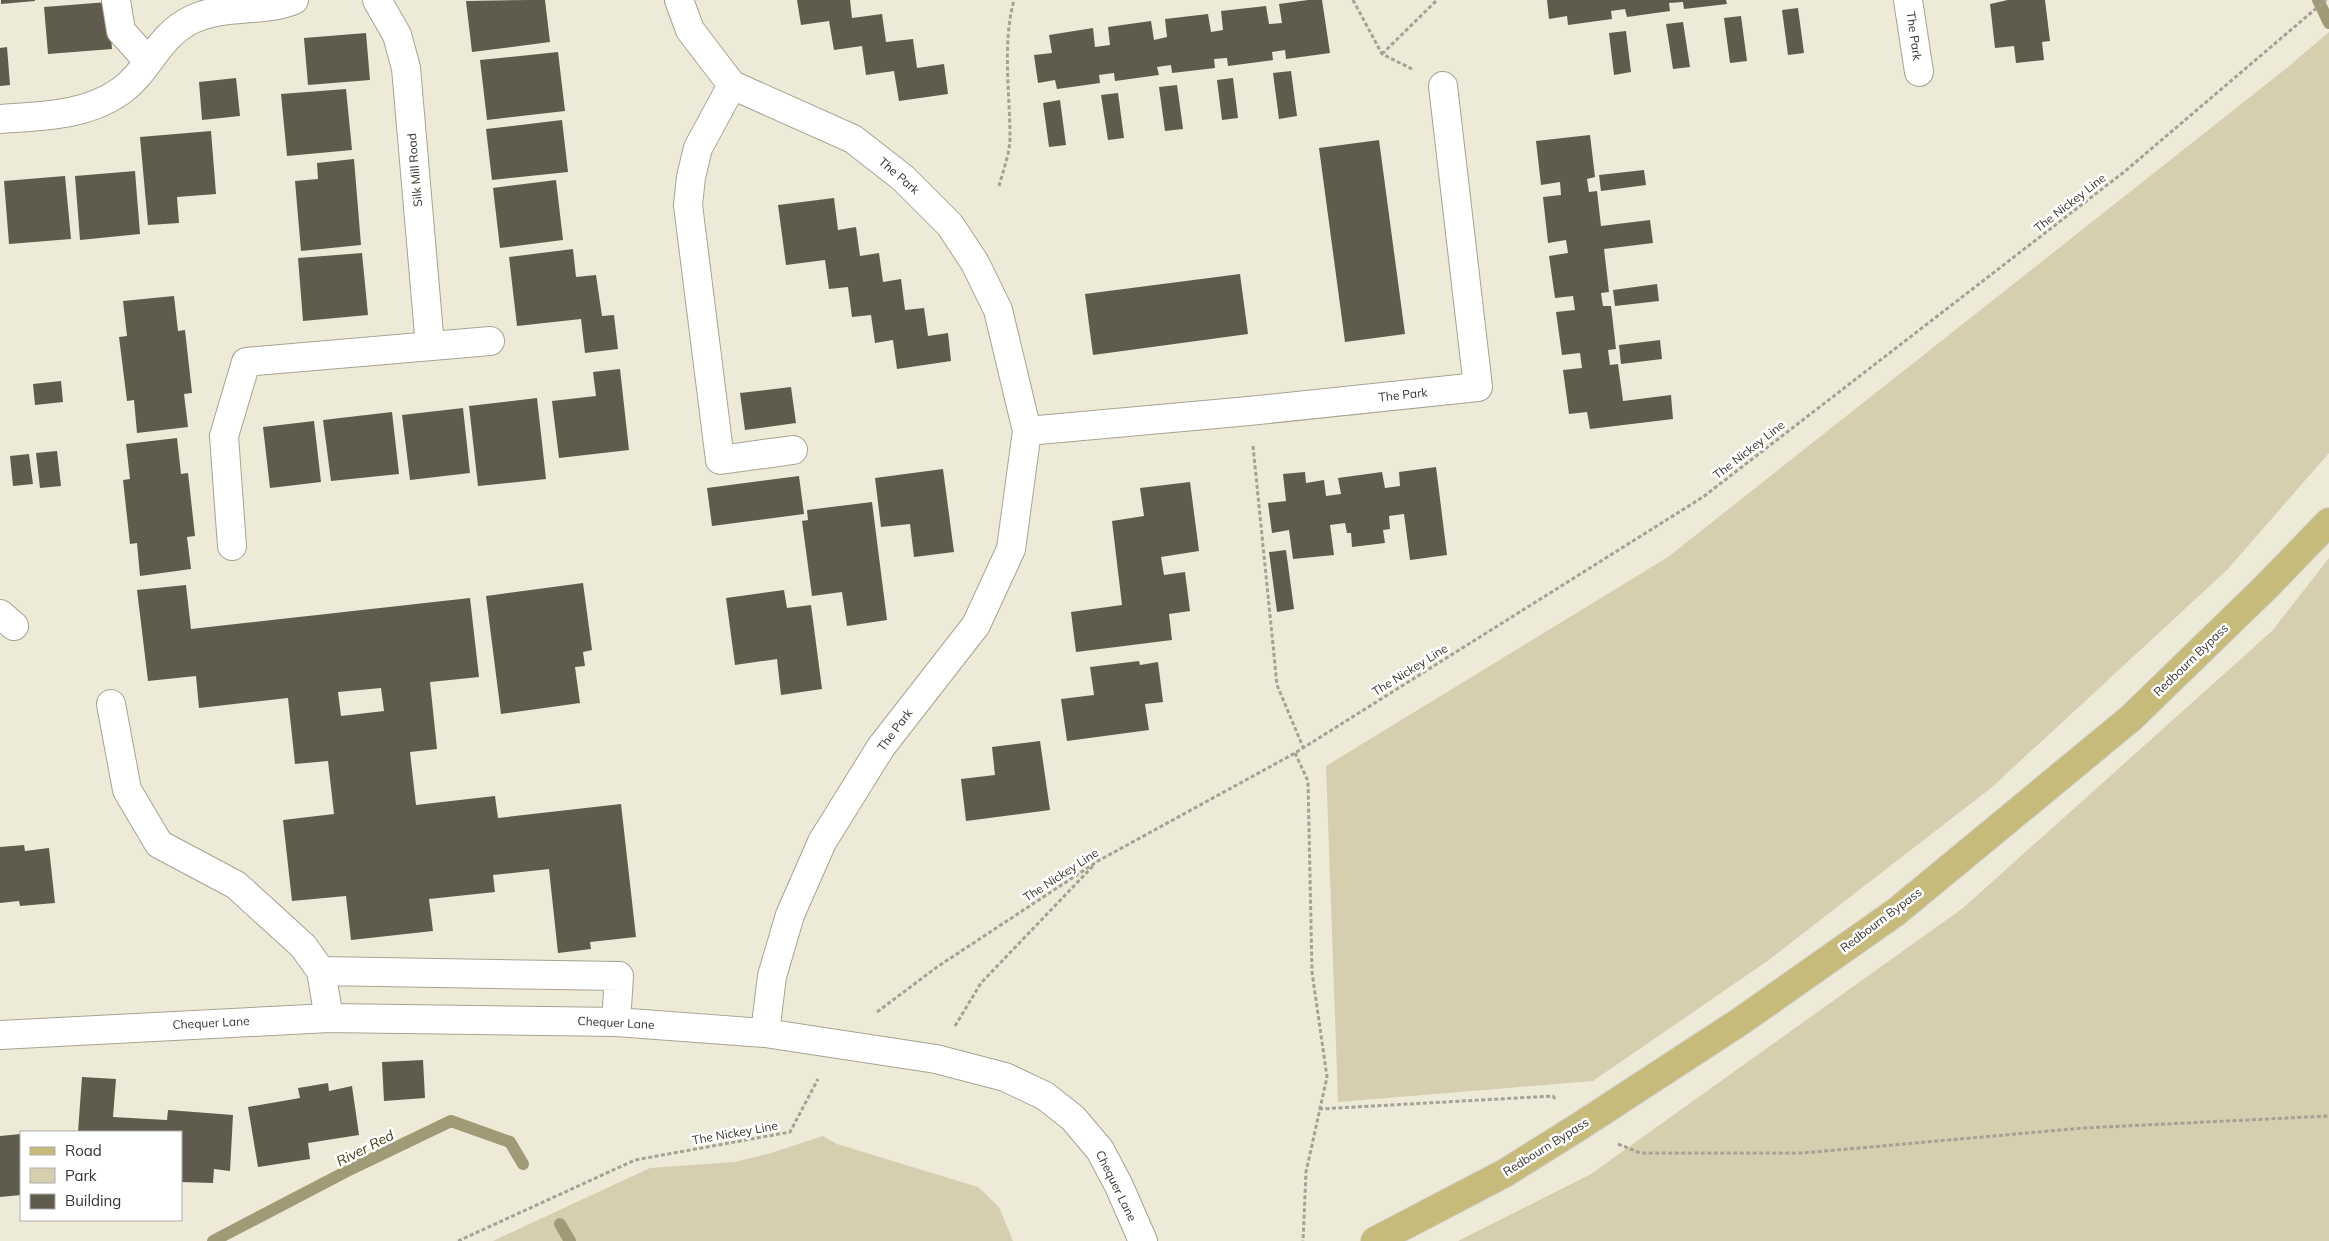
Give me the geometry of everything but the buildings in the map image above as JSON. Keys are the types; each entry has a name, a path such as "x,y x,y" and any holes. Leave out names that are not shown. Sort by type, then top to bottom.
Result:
{"main road":[{"name":"Redbourn Bypass","path":"1375,1241 1504,1173 1580,1126 1741,1021 1896,912 2131,718 2266,587 2329,522"}],"street":[{"path":"116,0 121,31 148,61"},
{"path":"0,120 69,114 95,105 122,90 148,61 165,38 178,27 195,18 220,10 281,5 294,0"},
{"name":"Silk Mill Road","path":"377,0 396,35 406,68 430,346"},
{"name":"The Park","path":"679,0 690,30 732,85 853,139 904,178 950,225 975,263 998,310 1027,431 1011,549 976,625 881,747 822,842 790,915 772,976 765,1033"},
{"name":"The Park","path":"1908,0 1919,72"},
{"path":"732,85 698,148 688,205 720,460 793,450"},
{"name":"The Park","path":"1027,431 1249,411 1478,387 1443,86"},
{"path":"232,546 224,436 246,362 490,341"},
{"path":"111,704 127,790 159,844 236,885 303,946 321,971 328,1018"},
{"path":"321,971 619,976 616,1022"},
{"name":"Chequer Lane","path":"0,1035 328,1018 616,1022 765,1033 936,1059 1005,1077 1045,1096 1073,1118 1100,1150 1119,1186 1143,1241"}],"path":[{"path":"999,186 1010,140 1007,80 1010,18 1014,0"},
{"path":"1353,0 1382,54 1443,86"},
{"path":"1382,54 1437,0"},
{"name":"The Nickey Line","path":"458,1241 635,1160 790,1132 835,1045 937,967 1098,861 1295,753 1704,497 2124,172 2326,0"},
{"path":"1249,411 1277,685 1303,747"},
{"path":"1295,753 1308,781 1312,972 1327,1076 1306,1172 1303,1241"},
{"path":"936,1059 981,983 1098,861"},
{"path":"1319,1109 1552,1096 1580,1126 1640,1153 1803,1153 2082,1128 2329,1116"}],"green space":[{"path":"2329,32 2329,453 2227,570 1991,788 1766,962 1593,1081 1338,1102 1326,766 1668,557 2288,67"},
{"path":"2329,558 2329,1241 1458,1241 1591,1174 1963,908 2272,631"},
{"path":"823,1136 837,1144 978,1187 999,1207 1013,1241 493,1241 650,1168 735,1162 771,1153"}],"waterway":[{"path":"2318,0 2329,23"},
{"name":"River Red","path":"213,1241 351,1169 451,1121 510,1142 523,1164"},
{"name":"River Red","path":"560,1224 570,1241"}]}
